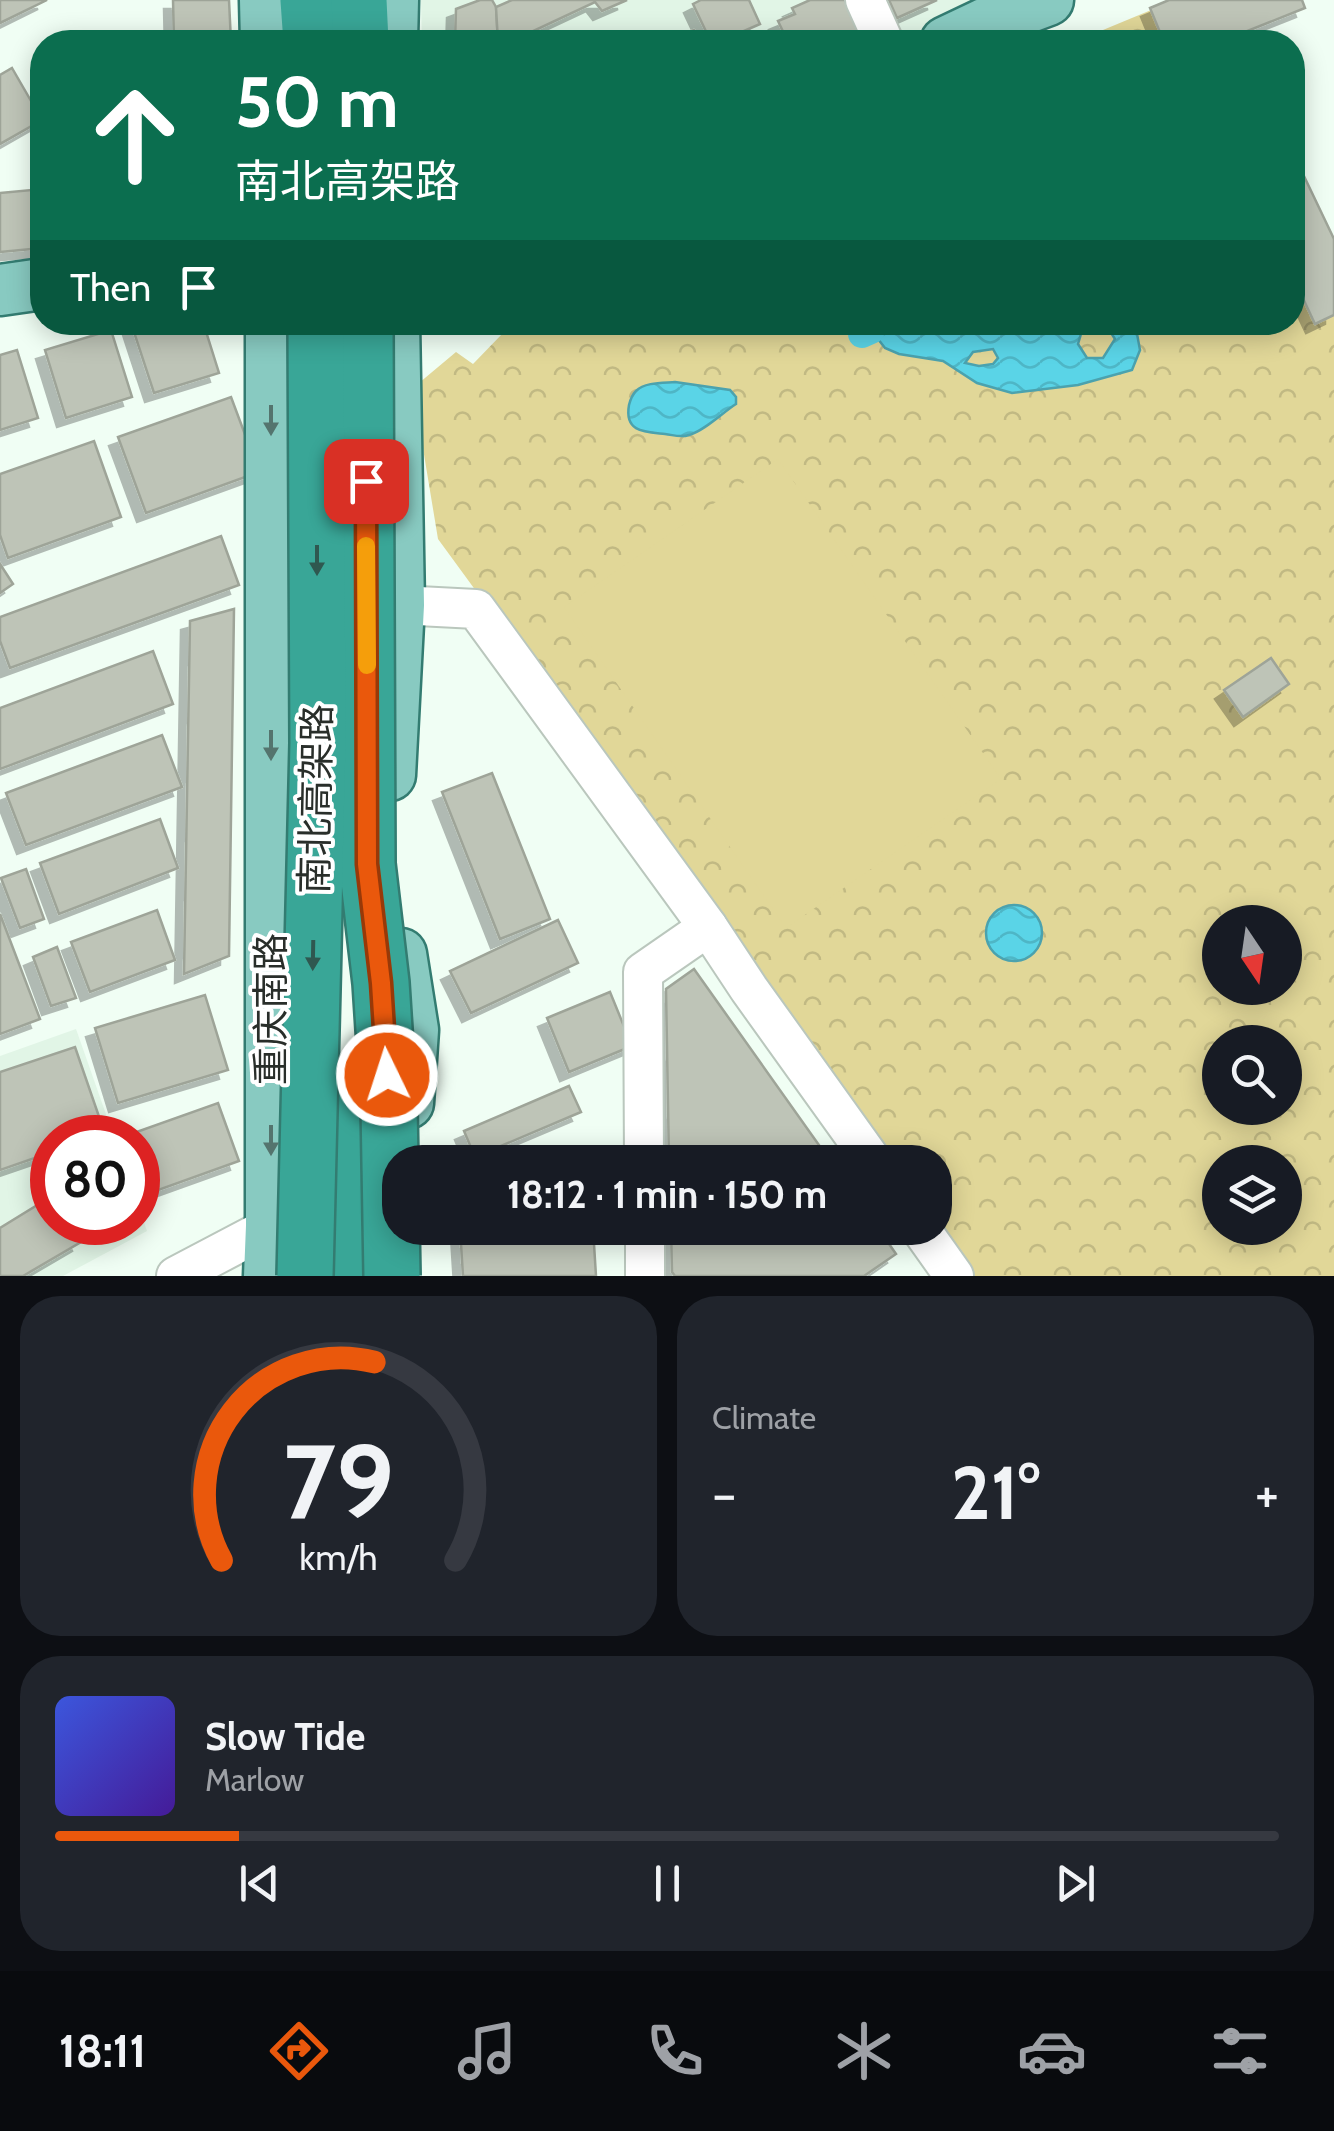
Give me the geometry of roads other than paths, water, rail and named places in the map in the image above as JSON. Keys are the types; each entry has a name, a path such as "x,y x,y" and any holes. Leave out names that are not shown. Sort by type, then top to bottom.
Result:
{"highway":[{"path":"308,0 310,30"},
{"path":"360,0 361,30"},
{"name":"南北高架路","path":"305,1276 318,743 316,335"},
{"name":"南北高架路","path":"360,1276 390,336"},
{"path":"376,862 389,1106 392,1276"}],"main road":[{"path":"265,0 266,30"},
{"path":"392,0 392,30"},
{"path":"968,22 1048,0"},
{"path":"0,290 30,286"},
{"name":"重庆南路","path":"269,1276 271,335"},
{"path":"390,336 399,605 376,862 390,1145"},
{"path":"376,862 412,1030 409,1079 390,1145"},
{"path":"368,1276 382,1193"},
{"path":"404,1276 405,1245"}],"street":[{"path":"864,0 878,30"},
{"path":"399,605 476,608 861,1145"},
{"path":"644,1145 643,972 708,928"},
{"path":"176,1276 271,1226"},
{"path":"645,1245 645,1276"}],"water":[{"path":"875,335 1081,335 1078,344 1087,358 1103,358 1115,339 1112,335 1137,335 1140,350 1132,370 1078,385 1012,393 977,383 943,361 885,348","holes":["993,349 998,358 993,364 965,363 973,352"]},
{"path":"675,382 730,390 736,404 701,430 686,436 633,426 628,414 636,391 649,384"},
{"path":"1014,905 1034,913 1042,933 1034,953 1014,961 994,953 986,933 994,913"}]}
